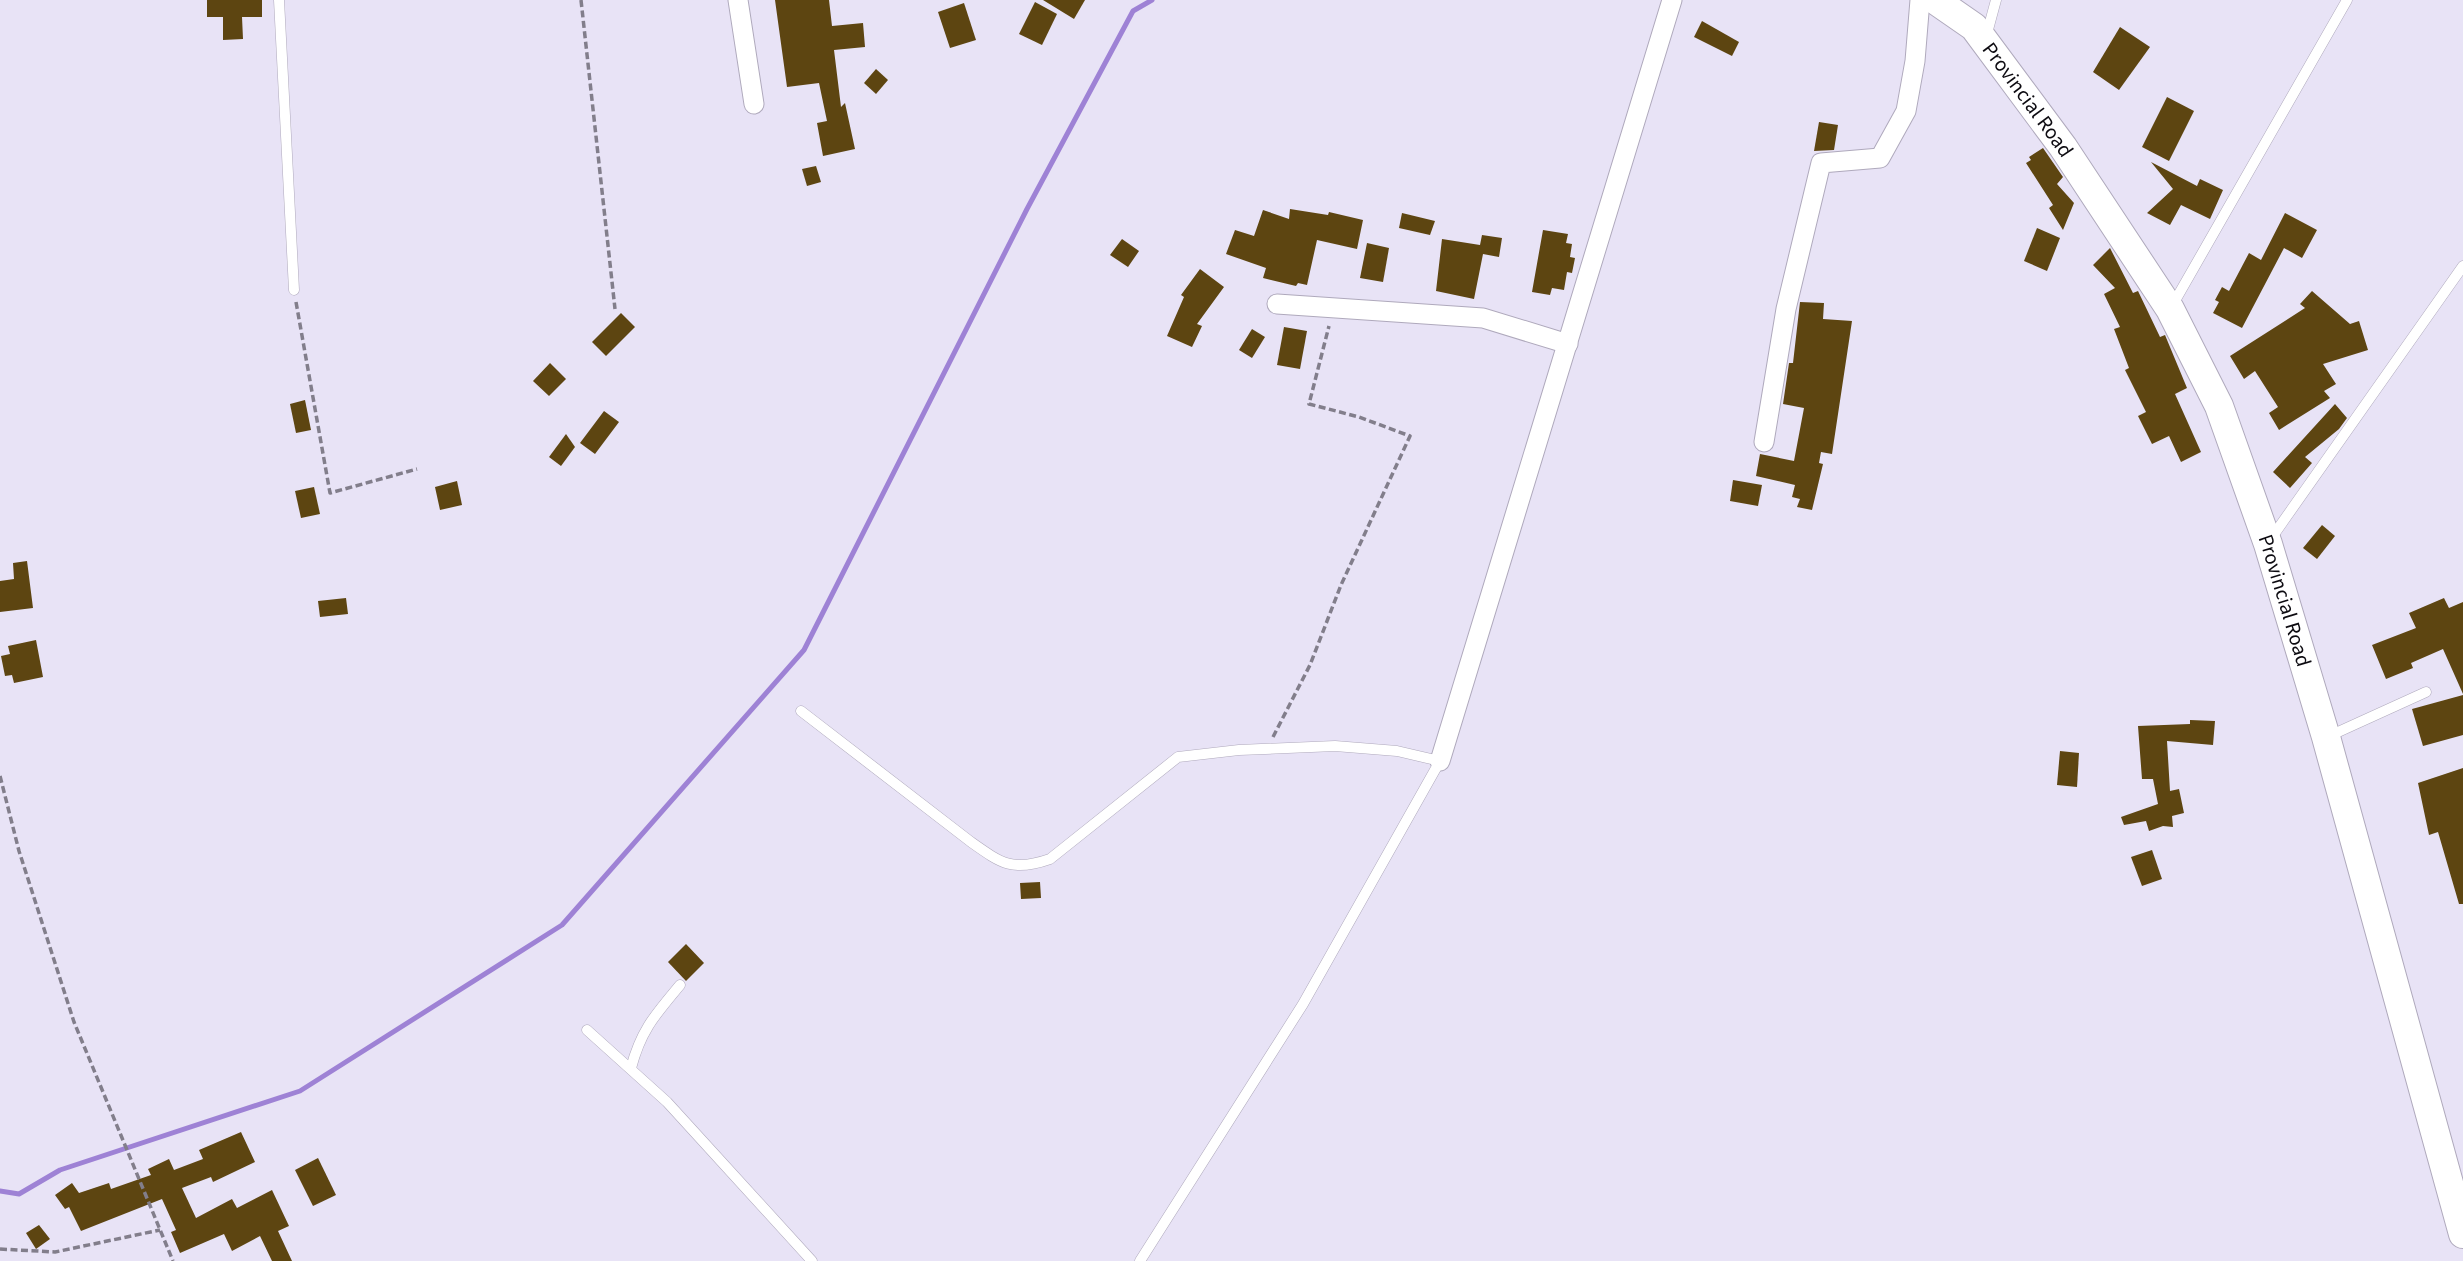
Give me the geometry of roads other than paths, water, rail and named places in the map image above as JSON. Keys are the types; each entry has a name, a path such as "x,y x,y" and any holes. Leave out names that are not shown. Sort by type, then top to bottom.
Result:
{"main road":[{"name":"Provincial Road","path":"1935,0 1980,34 2063,146 2170,309 2219,406 2268,544 2326,737 2463,1234"}],"street":[{"path":"738,0 754,104"},
{"path":"1440,761 1672,0"},
{"path":"1764,442 1786,309 1821,163 1880,158 1906,111 1915,61 1920,0"},
{"path":"1277,303 1483,318 1568,344"}],"lane":[{"path":"279,0 294,290"},
{"path":"1980,34 1996,0"},
{"path":"2170,309 2347,0"},
{"path":"2268,544 2463,266"},
{"path":"2326,737 2426,692"},
{"path":"801,711 999,862 1025,868 1050,859 1178,757 1239,750 1360,747 1397,751 1440,761 1303,1004 1140,1261"},
{"path":"631,1068 639,1038 649,1021 680,985"},
{"path":"587,1030 631,1068 762,1203 812,1261"}],"waterway":[{"path":"0,1191 19,1194 60,1170 300,1091 562,925 804,650 1027,209 1133,11 1152,0"}]}
